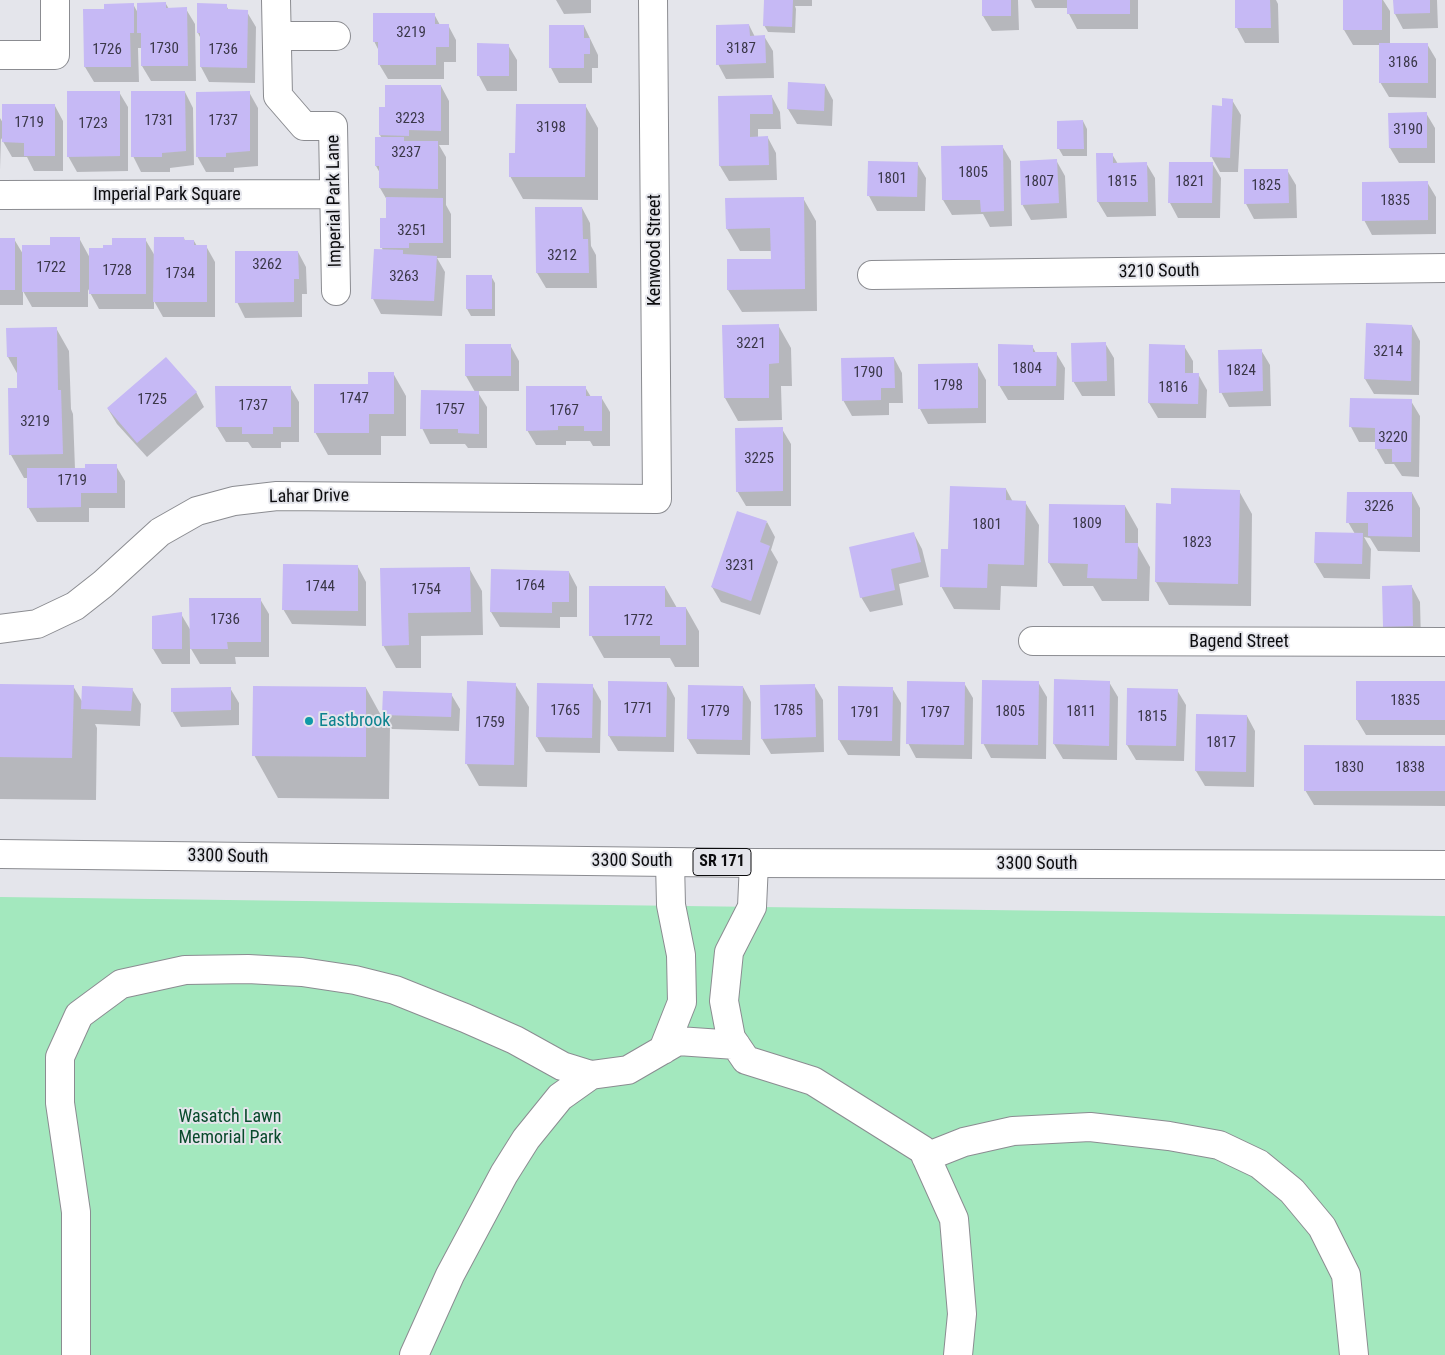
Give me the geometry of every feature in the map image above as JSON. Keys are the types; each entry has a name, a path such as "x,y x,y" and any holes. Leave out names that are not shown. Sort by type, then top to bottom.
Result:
{"street":[{"path":"0,54 55,54 55,0"},
{"name":"Imperial Park Lane","path":"276,0 278,96 304,126 333,126 336,291"},
{"name":"Kenwood Street","path":"653,0 657,499"},
{"path":"277,36 336,36"},
{"name":"Imperial Park Square","path":"0,196 334,194"},
{"name":"3210 South","path":"872,275 1445,268"},
{"name":"Lahar Drive","path":"0,629 37,624 75,606 160,532 197,511 234,501 277,496 657,499"},
{"name":"Bagend Street","path":"1033,641 1445,642"},
{"name":"3300 South","path":"0,854 670,862 1445,865"},
{"path":"664,1050 682,1002 681,955 671,905 670,862"},
{"path":"754,862 752,907 729,952 724,1001 731,1038 746,1060 813,1081 923,1150 954,1219 962,1314 958,1355"},
{"path":"76,1355 76,1212 60,1103 60,1058 79,1015 121,984 185,970 302,972 355,980 395,990 465,1018 516,1040 562,1066 591,1075 628,1070 678,1041 736,1045"},
{"path":"414,1355 450,1275 504,1174 526,1139 560,1098 591,1075"},
{"path":"926,1157 964,1142 1014,1131 1090,1127 1170,1136 1219,1145 1259,1164 1292,1191 1322,1227 1346,1275 1354,1355"}],"green space":[{"name":"Wasatch Lawn Memorial Park","path":"0,897 1445,916 1445,1355 0,1355"}],"building":[{"path":"764,0 793,0 792,27 763,26"},
{"path":"982,0 1011,0 1011,16 982,16"},
{"path":"1067,0 1130,0 1130,14 1067,14"},
{"path":"1235,0 1270,0 1271,28 1235,28"},
{"path":"1343,0 1382,0 1382,30 1343,30"},
{"path":"1393,0 1430,0 1430,13 1394,14"},
{"path":"166,2 166,8 187,7 188,66 141,66 141,33 137,33 137,3"},
{"path":"134,3 134,33 130,33 131,67 84,67 83,9 104,9 104,4"},
{"path":"197,3 227,4 227,9 248,10 247,68 200,67 200,33 197,33"},
{"path":"373,13 435,13 435,24 449,24 449,47 436,47 436,65 378,65 378,42 373,42"},
{"path":"749,24 750,36 765,35 766,63 716,65 716,25"},
{"path":"549,25 584,25 584,38 590,38 590,54 584,54 584,68 549,68"},
{"path":"477,43 509,44 509,76 477,76"},
{"path":"1379,43 1428,43 1428,83 1379,83"},
{"path":"788,82 825,84 824,111 787,109"},
{"path":"385,85 441,85 441,131 409,130 409,136 379,135 379,107 385,107"},
{"path":"67,91 120,91 120,156 67,157"},
{"path":"131,91 185,91 186,151 162,153 162,157 131,157"},
{"path":"250,91 250,151 226,153 226,157 196,157 196,92"},
{"path":"772,95 773,114 750,114 750,137 768,136 769,165 719,166 718,96"},
{"path":"1222,98 1233,99 1230,158 1210,157 1212,105 1222,106"},
{"path":"2,104 55,104 55,156 24,156 24,143 2,142"},
{"path":"516,104 586,104 585,177 509,177 509,153 515,153"},
{"path":"1427,112 1427,148 1389,148 1388,113"},
{"path":"1083,120 1084,149 1057,149 1057,121"},
{"path":"375,137 404,137 404,141 438,141 438,189 379,188 379,166 375,166"},
{"path":"1003,145 1004,211 981,212 980,200 942,200 941,146"},
{"path":"1096,153 1113,153 1113,163 1147,162 1148,202 1097,202"},
{"path":"1057,159 1059,203 1021,205 1020,161"},
{"path":"868,161 918,162 917,197 867,196"},
{"path":"1169,162 1213,162 1212,203 1168,203"},
{"path":"1244,169 1288,169 1289,203 1244,204"},
{"path":"1428,181 1428,220 1362,221 1362,182"},
{"path":"386,197 443,198 443,243 409,243 409,248 380,248 380,218 386,218"},
{"path":"804,197 805,289 727,290 727,259 771,259 770,228 726,229 725,198"},
{"path":"535,207 582,207 583,239 588,239 589,273 536,273"},
{"path":"50,237 80,237 80,292 22,292 22,245 50,245"},
{"path":"154,237 184,237 184,240 194,240 194,245 207,245 207,302 153,302"},
{"path":"0,238 15,238 15,290 0,290"},
{"path":"112,238 146,238 146,294 89,294 89,248 103,248 103,245 112,245"},
{"path":"374,249 403,250 403,254 437,256 434,301 371,299"},
{"path":"235,251 298,251 299,279 294,279 294,302 235,303"},
{"path":"466,275 492,275 492,309 466,309"},
{"path":"1366,323 1412,325 1411,381 1364,379"},
{"path":"779,324 779,363 769,364 769,398 724,398 722,325"},
{"path":"57,327 58,390 61,390 63,454 9,455 8,388 17,388 17,357 7,357 6,328"},
{"path":"1106,342 1107,381 1072,382 1071,343"},
{"path":"465,344 511,344 511,376 465,376"},
{"path":"998,344 1033,345 1033,352 1057,352 1056,386 998,386"},
{"path":"1149,344 1185,345 1185,373 1199,373 1198,404 1148,403"},
{"path":"1262,349 1263,391 1219,393 1218,350"},
{"path":"166,357 197,392 137,443 107,408"},
{"path":"894,357 895,388 881,388 881,400 842,401 841,358"},
{"path":"978,363 978,408 918,409 918,364"},
{"path":"368,372 394,372 394,414 369,414 369,433 314,433 314,384 368,384"},
{"path":"215,386 291,386 291,427 273,427 273,434 242,434 242,427 216,427"},
{"path":"526,386 586,386 586,396 602,396 602,431 584,431 584,426 558,426 558,430 526,431"},
{"path":"421,390 479,391 479,434 458,433 458,429 420,429"},
{"path":"1350,398 1412,399 1411,462 1392,462 1392,449 1375,449 1375,428 1349,427"},
{"path":"783,427 783,491 736,492 735,428"},
{"path":"85,464 117,464 117,493 81,493 81,507 27,508 27,468 85,468"},
{"path":"950,486 1006,488 1006,500 1026,501 1024,565 988,564 987,588 940,587 941,549 948,549"},
{"path":"1171,488 1240,490 1238,584 1155,582 1156,503 1171,504"},
{"path":"1347,492 1412,492 1412,537 1368,536 1368,523 1346,523"},
{"path":"1049,504 1125,505 1125,543 1138,543 1137,579 1087,578 1088,564 1048,563"},
{"path":"737,511 767,521 760,542 770,546 751,601 711,587"},
{"path":"914,532 921,562 891,569 895,590 860,598 849,547"},
{"path":"1315,532 1363,533 1362,564 1314,563"},
{"path":"283,564 358,565 358,611 282,610"},
{"path":"470,567 471,612 408,613 409,645 382,646 380,568"},
{"path":"491,569 569,571 569,602 552,602 552,613 490,612"},
{"path":"1412,585 1413,626 1383,627 1382,586"},
{"path":"589,586 665,586 665,607 686,607 686,645 660,645 660,636 589,636"},
{"path":"189,598 261,598 261,642 227,642 228,649 190,649"},
{"path":"182,612 182,649 152,649 152,616"},
{"path":"1054,679 1110,681 1109,746 1053,744"},
{"path":"982,680 1039,681 1038,745 981,744"},
{"path":"467,681 516,683 514,765 465,764"},
{"path":"608,681 667,682 666,737 608,736"},
{"path":"907,681 965,682 964,745 906,744"},
{"path":"1356,681 1445,681 1445,720 1356,720"},
{"path":"537,683 593,684 592,738 536,737"},
{"path":"0,684 74,685 72,758 0,757"},
{"path":"815,684 816,737 761,739 760,685"},
{"path":"688,685 743,686 742,740 687,739"},
{"path":"82,686 133,688 131,711 81,709"},
{"name":"Eastbrook","path":"253,686 366,687 366,757 252,756"},
{"path":"838,686 893,687 892,741 838,740"},
{"path":"231,687 231,710 171,712 171,688"},
{"path":"1127,688 1178,689 1176,746 1126,745"},
{"path":"383,691 452,693 451,717 382,715"},
{"path":"1196,714 1247,715 1246,772 1195,771"},
{"path":"1304,745 1445,746 1445,791 1304,791"}],"place":[{"name":"Eastbrook","path":"309,721"}]}
